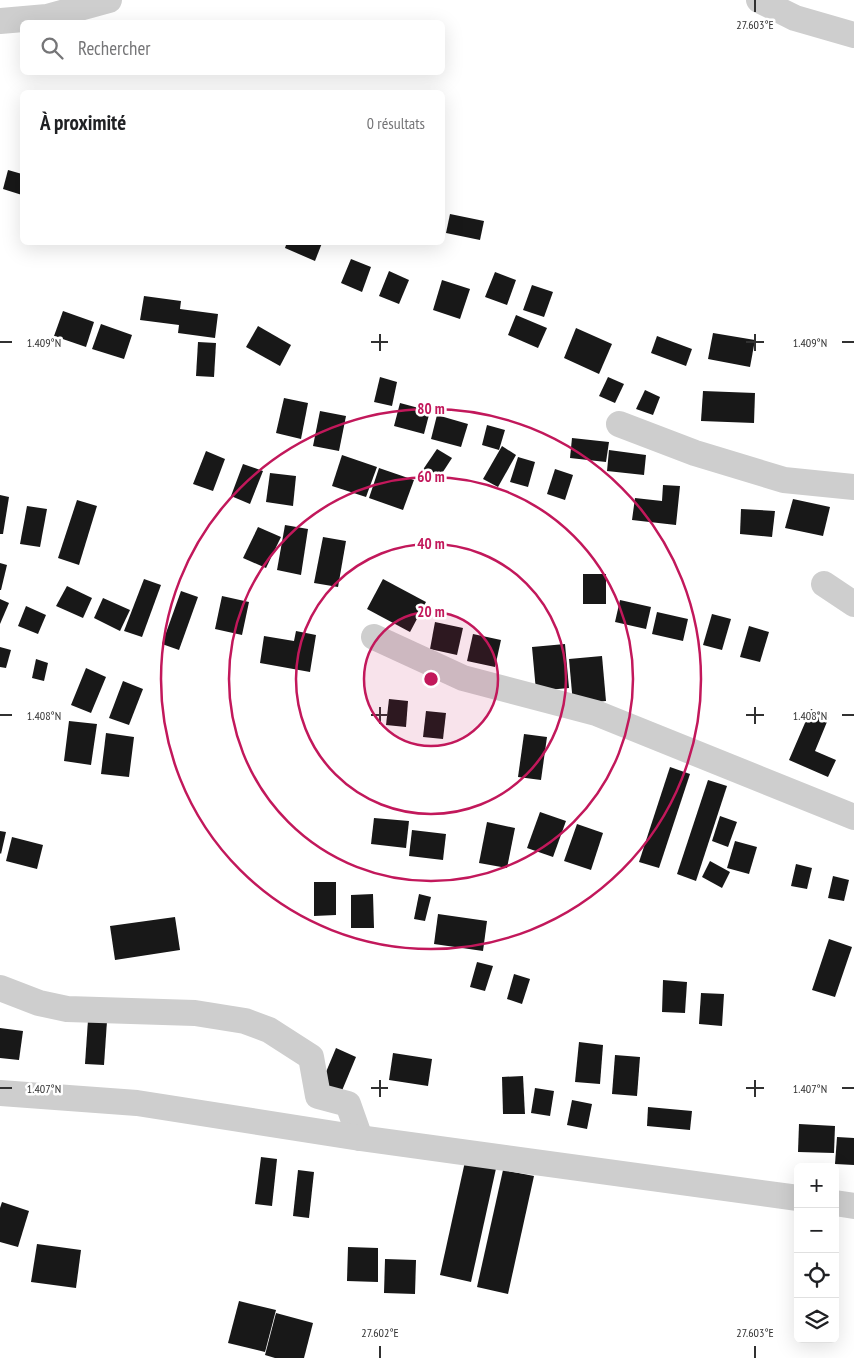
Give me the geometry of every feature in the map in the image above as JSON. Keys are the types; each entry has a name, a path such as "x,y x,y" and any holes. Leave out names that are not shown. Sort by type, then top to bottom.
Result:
{"street":[{"path":"0,21 47,17 109,0"},
{"path":"760,0 795,18 854,35"},
{"path":"619,424 695,454 784,480 854,487"},
{"path":"824,584 854,604"},
{"path":"374,637 463,678 596,713 854,817"},
{"path":"0,988 40,1003 66,1008 195,1013 245,1021 269,1030 310,1057 318,1096 348,1104 360,1138"},
{"path":"0,1093 137,1102 360,1138 794,1197"},
{"path":"839,1204 854,1206"}],"building":[{"path":"8,170 20,173 20,194 3,189"},
{"path":"450,214 484,221 480,240 446,233"},
{"path":"286,245 321,245 315,261 285,248"},
{"path":"351,259 371,267 362,292 341,283"},
{"path":"389,271 409,280 399,304 379,296"},
{"path":"495,272 516,280 507,305 485,297"},
{"path":"442,280 470,289 460,319 433,310"},
{"path":"532,285 553,292 544,317 523,310"},
{"path":"144,296 181,301 180,309 218,314 215,338 178,333 179,325 140,320"},
{"path":"63,311 94,322 86,347 54,336"},
{"path":"516,315 547,328 538,348 508,335"},
{"path":"101,324 132,335 124,359 92,349"},
{"path":"258,326 291,345 280,366 246,347"},
{"path":"576,328 612,344 599,374 564,358"},
{"path":"713,333 755,340 750,367 708,359"},
{"path":"657,336 692,349 686,366 651,353"},
{"path":"198,342 216,343 214,377 196,376"},
{"path":"380,377 397,382 392,406 374,402"},
{"path":"608,377 624,384 615,403 599,396"},
{"path":"645,390 660,397 653,415 636,409"},
{"path":"703,391 755,393 754,423 701,421"},
{"path":"284,398 308,403 301,439 276,433"},
{"path":"400,403 430,411 424,434 394,426"},
{"path":"320,411 346,416 339,451 313,446"},
{"path":"437,415 468,424 461,447 431,439"},
{"path":"487,425 505,430 499,450 482,445"},
{"path":"572,438 609,442 606,462 570,458"},
{"path":"502,446 516,455 498,487 483,479"},
{"path":"437,449 452,458 437,481 422,471"},
{"path":"609,450 646,455 644,475 607,471"},
{"path":"206,451 225,459 213,491 193,484"},
{"path":"342,455 377,467 366,497 332,486"},
{"path":"518,457 535,462 528,487 510,482"},
{"path":"243,464 263,471 250,504 231,496"},
{"path":"379,468 414,480 403,510 369,498"},
{"path":"555,469 573,475 565,500 547,494"},
{"path":"270,473 296,476 293,506 266,502"},
{"path":"663,485 680,486 676,525 632,520 635,498 662,501"},
{"path":"0,495 9,497 3,534 0,534"},
{"path":"793,499 830,507 823,536 785,528"},
{"path":"77,500 97,506 79,565 58,558"},
{"path":"27,506 47,509 40,547 20,544"},
{"path":"741,509 775,511 772,537 740,534"},
{"path":"285,525 308,529 301,575 277,570"},
{"path":"258,527 281,537 266,568 243,558"},
{"path":"323,537 346,541 338,587 314,583"},
{"path":"0,563 7,565 1,590 0,590"},
{"path":"583,574 606,574 606,604 583,604"},
{"path":"144,579 161,585 142,637 124,631"},
{"path":"383,579 426,602 410,632 367,609"},
{"path":"67,586 92,598 83,618 56,606"},
{"path":"181,591 198,597 179,650 162,644"},
{"path":"222,596 249,602 242,635 215,629"},
{"path":"103,598 130,610 120,631 94,618"},
{"path":"0,599 9,603 0,624"},
{"path":"620,600 651,607 646,629 615,622"},
{"path":"26,606 46,615 38,634 18,626"},
{"path":"657,612 688,619 683,641 652,634"},
{"path":"712,614 731,619 722,650 703,645"},
{"path":"435,622 463,628 457,655 430,649"},
{"path":"749,626 769,632 760,662 740,657"},
{"path":"296,631 316,635 310,672 260,663 264,636 294,641"},
{"path":"473,634 501,640 495,667 467,661"},
{"path":"565,644 569,688 536,691 532,647"},
{"path":"0,647 11,650 6,668 0,667"},
{"path":"602,656 606,701 573,704 569,659"},
{"path":"36,659 48,663 44,681 32,678"},
{"path":"86,668 106,677 91,713 71,705"},
{"path":"123,681 143,689 129,725 109,718"},
{"path":"389,699 408,701 406,727 386,725"},
{"path":"811,709 829,717 815,751 836,760 828,777 789,760"},
{"path":"426,711 446,713 443,739 423,737"},
{"path":"69,721 97,724 91,765 64,761"},
{"path":"106,733 134,737 129,777 101,774"},
{"path":"524,734 547,737 541,780 518,777"},
{"path":"670,767 690,774 659,868 639,862"},
{"path":"708,780 727,786 696,881 677,874"},
{"path":"540,812 566,821 553,857 527,848"},
{"path":"720,816 737,822 728,847 712,841"},
{"path":"374,818 409,821 406,848 371,844"},
{"path":"487,822 515,828 507,868 479,863"},
{"path":"577,824 603,833 591,870 564,861"},
{"path":"412,830 446,834 443,860 409,856"},
{"path":"0,831 6,832 1,854 0,853"},
{"path":"12,837 43,845 37,869 6,861"},
{"path":"735,841 757,847 749,874 727,868"},
{"path":"710,861 730,872 722,888 702,877"},
{"path":"796,864 812,868 807,889 791,886"},
{"path":"833,876 849,880 844,901 828,898"},
{"path":"314,882 336,882 336,915 314,916"},
{"path":"373,894 374,928 351,928 351,895"},
{"path":"419,894 431,897 425,921 414,919"},
{"path":"438,914 487,921 483,951 434,944"},
{"path":"175,917 180,950 115,960 110,926"},
{"path":"829,939 852,947 835,997 812,990"},
{"path":"477,962 493,966 485,991 470,987"},
{"path":"514,974 530,979 522,1004 507,999"},
{"path":"663,980 687,982 685,1013 662,1012"},
{"path":"701,993 724,994 722,1026 699,1024"},
{"path":"88,1020 107,1021 104,1065 85,1064"},
{"path":"0,1028 23,1031 19,1060 0,1058"},
{"path":"579,1042 603,1045 600,1084 575,1082"},
{"path":"336,1048 356,1057 341,1093 321,1084"},
{"path":"393,1053 432,1059 428,1086 389,1080"},
{"path":"615,1055 640,1057 637,1096 612,1094"},
{"path":"523,1076 525,1114 503,1114 502,1077"},
{"path":"535,1088 554,1091 550,1116 531,1113"},
{"path":"572,1100 592,1104 587,1129 567,1125"},
{"path":"648,1107 692,1111 690,1130 647,1126"},
{"path":"799,1124 835,1126 834,1153 798,1152"},
{"path":"837,1137 854,1138 854,1165 835,1163"},
{"path":"261,1157 277,1159 272,1206 255,1204"},
{"path":"466,1157 497,1164 471,1282 440,1275"},
{"path":"298,1170 314,1172 309,1218 293,1216"},
{"path":"503,1170 534,1176 508,1294 477,1287"},
{"path":"2,1202 29,1211 18,1247 0,1242 0,1208"},
{"path":"37,1244 81,1250 76,1288 31,1282"},
{"path":"348,1247 378,1248 378,1282 347,1281"},
{"path":"385,1259 416,1260 415,1294 384,1293"},
{"path":"239,1301 276,1310 265,1352 228,1343"},
{"path":"276,1313 313,1323 304,1358 275,1358 265,1355"}]}
